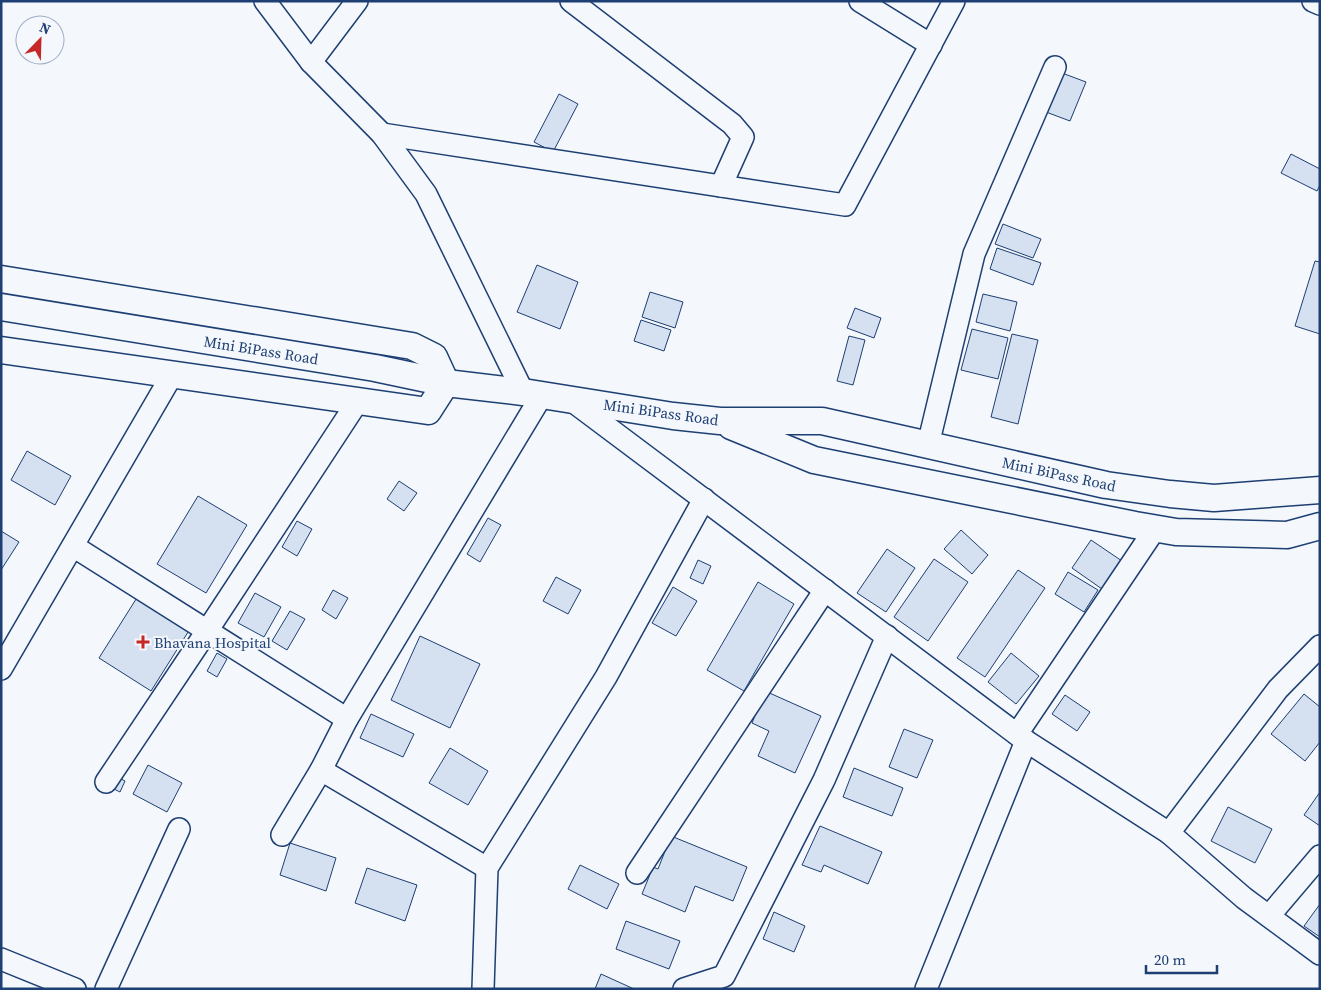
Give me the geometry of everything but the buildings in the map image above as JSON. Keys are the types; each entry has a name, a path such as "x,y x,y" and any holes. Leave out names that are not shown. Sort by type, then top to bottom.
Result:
{"street":[{"path":"266,1 311,62 382,134 426,194 532,393 347,719 322,770 282,835"},
{"path":"311,62 356,1"},
{"path":"571,1 732,124 742,137 721,186"},
{"path":"860,1 931,45"},
{"path":"382,134 845,205 954,1"},
{"path":"1313,1 1320,4"},
{"path":"928,445 974,254 1055,68"},
{"path":"1,279 412,346 434,357 446,383 428,411 2,352"},
{"name":"Mini BiPass Road","path":"1,307 366,366 446,383 532,393 673,416 720,421 822,421 1106,485 1170,494 1214,498 1320,490"},
{"path":"1,669 172,375"},
{"path":"570,400 1022,738 1170,833 1244,898 1320,954"},
{"path":"106,782 208,631 358,401"},
{"path":"720,421 814,460 1155,529 1176,532 1287,536 1320,526"},
{"path":"483,989 488,868 606,677 704,500"},
{"path":"926,989 1022,738 1155,529"},
{"path":"73,546 347,719"},
{"path":"638,873 824,590"},
{"path":"684,989 724,976 824,780 887,636"},
{"path":"1170,833 1278,689 1320,646"},
{"path":"322,770 488,868"},
{"path":"106,989 179,829"},
{"path":"1269,916 1320,856"},
{"path":"1,959 75,989"}],"place":[{"name":"Bhavana Hospital","path":"143,642"}]}
